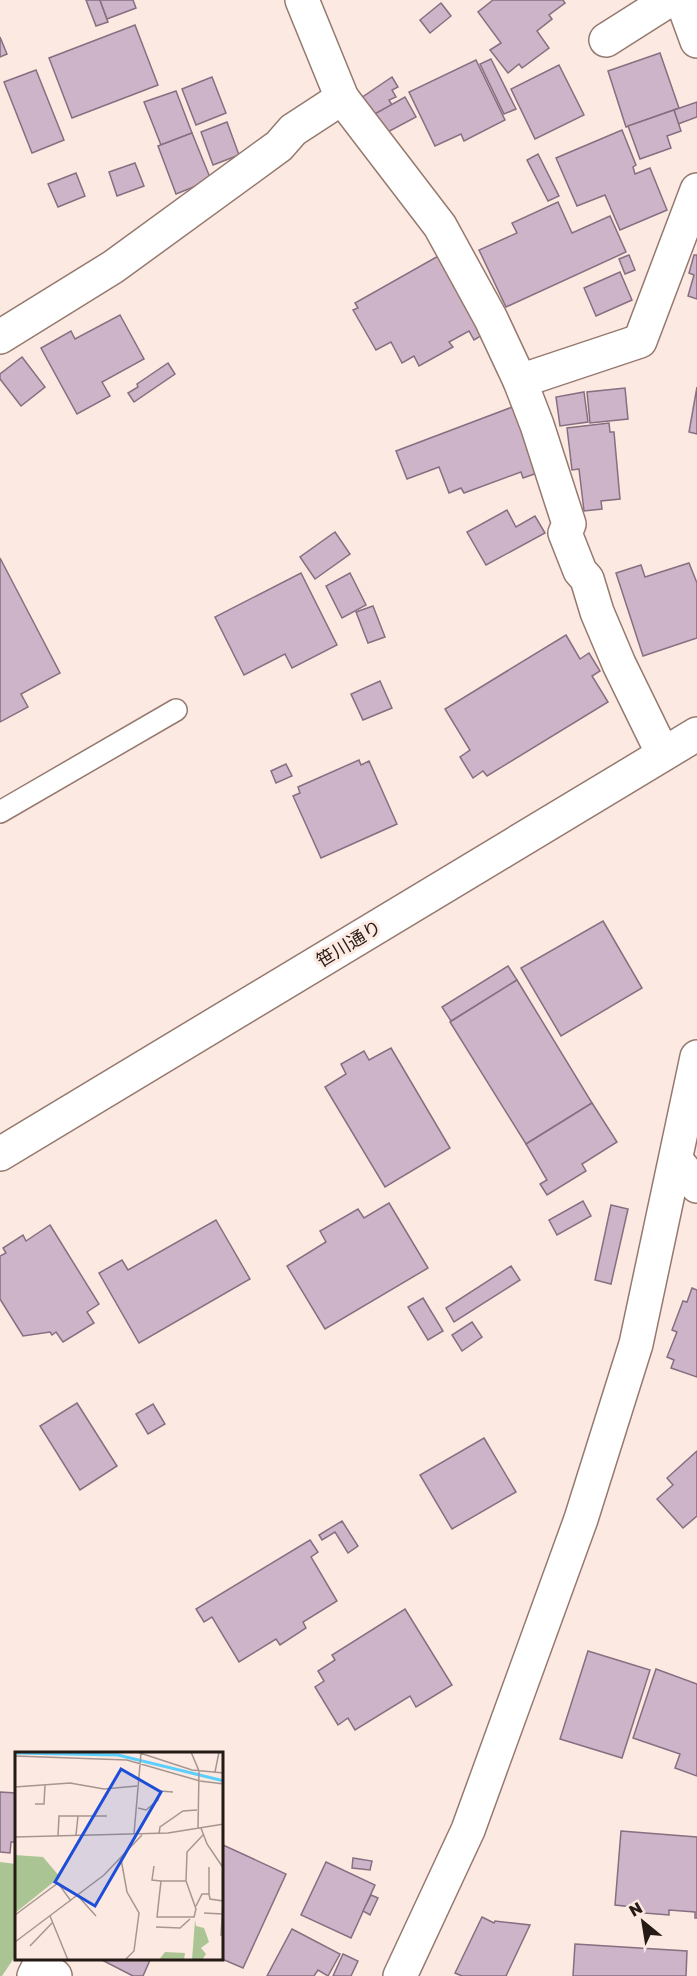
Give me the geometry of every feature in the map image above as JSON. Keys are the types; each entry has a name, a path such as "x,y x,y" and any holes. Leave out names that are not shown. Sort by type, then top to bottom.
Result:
{"street":[{"path":"302,0 342,98 440,226 491,319 537,424 569,524 565,533 568,542 580,571 587,579 597,612 619,664 663,754"},
{"path":"606,40 669,0"},
{"path":"682,0 697,41"},
{"path":"0,337 113,267 279,146 293,130 342,98"},
{"path":"520,381 640,341 697,190"},
{"name":"笹川通り","path":"0,1154 697,734"},
{"path":"400,1976 468,1830 581,1519 636,1344 697,1057"},
{"path":"676,1160 697,1186"},
{"path":"34,1976 38,1968 56,1976"}],"lane":[{"path":"0,812 176,710"}],"green space":[{"path":"0,1862 15,1864 15,1956 0,1976"}],"building":[{"path":"86,0 100,0 108,22 96,26"},
{"path":"100,0 133,0 136,8 107,19"},
{"path":"493,0 563,0 565,3 549,15 552,19 537,31 549,48 522,68 519,64 508,73 490,50 501,43 478,12"},
{"path":"441,3 451,16 430,33 420,20"},
{"path":"135,25 158,85 72,118 49,58"},
{"path":"0,37 7,54 0,57"},
{"path":"660,53 679,108 626,127 608,71"},
{"path":"491,59 516,109 504,114 480,64"},
{"path":"476,60 505,120 464,141 461,134 435,146 409,92"},
{"path":"559,65 584,115 535,139 511,89"},
{"path":"36,70 64,140 32,153 4,82"},
{"path":"212,77 226,113 196,125 182,89"},
{"path":"392,77 398,87 392,90 396,97 389,100 392,105 371,116 361,98"},
{"path":"176,91 192,133 161,145 144,102"},
{"path":"405,97 416,117 384,134 373,115"},
{"path":"697,102 697,117 678,124 674,110"},
{"path":"674,110 681,131 667,136 671,148 640,159 628,126"},
{"path":"227,122 239,155 213,165 201,132"},
{"path":"622,130 636,165 633,167 635,174 650,168 667,210 620,230 605,195 577,206 556,158"},
{"path":"192,133 211,180 176,194 158,146"},
{"path":"538,154 559,196 548,201 527,160"},
{"path":"135,163 144,186 117,196 109,172"},
{"path":"76,173 85,196 58,207 48,184"},
{"path":"558,202 572,233 610,216 626,252 506,307 479,250 517,233 512,223"},
{"path":"440,255 484,334 474,340 469,331 449,342 453,347 419,366 414,356 402,363 391,342 376,350 353,310 358,308 355,303"},
{"path":"629,255 635,270 625,274 619,259"},
{"path":"694,255 697,255 697,299 688,296 694,275 689,273"},
{"path":"620,272 632,300 596,316 584,288"},
{"path":"120,315 144,359 102,382 110,396 77,414 41,348 71,331 75,339"},
{"path":"22,357 45,387 21,406 0,379 0,374"},
{"path":"168,363 175,374 134,402 128,393"},
{"path":"697,387 697,434 689,432"},
{"path":"625,388 628,419 590,423 587,392"},
{"path":"584,392 588,422 560,426 556,397"},
{"path":"515,406 540,472 523,478 521,472 464,493 461,488 449,493 439,467 407,479 396,451"},
{"path":"609,423 610,432 614,432 620,499 601,501 602,509 584,511 579,469 572,470 567,428"},
{"path":"507,510 516,527 535,516 545,533 486,565 467,532"},
{"path":"335,532 350,554 315,579 300,557"},
{"path":"0,558 60,673 21,694 28,707 0,722"},
{"path":"689,563 697,583 697,638 643,656 616,573 641,565 645,577"},
{"path":"301,573 337,645 292,668 285,654 244,675 215,617"},
{"path":"350,573 366,605 342,618 326,586"},
{"path":"373,606 385,637 368,643 356,612"},
{"path":"566,635 580,659 589,653 600,671 592,676 608,702 487,776 483,771 473,778 460,757 470,750 445,709"},
{"path":"380,681 392,708 363,720 351,694"},
{"path":"359,760 361,765 369,761 397,824 321,858 293,796 300,793 298,787"},
{"path":"286,764 292,776 276,783 271,771"},
{"path":"603,921 642,988 561,1036 521,968"},
{"path":"508,966 517,980 451,1021 442,1007"},
{"path":"517,980 592,1103 526,1144 450,1022"},
{"path":"391,1048 450,1148 385,1187 325,1087 346,1074 341,1064 364,1051 369,1060"},
{"path":"592,1103 617,1142 582,1164 586,1171 547,1195 540,1184 547,1180 526,1144"},
{"path":"583,1201 591,1216 557,1235 549,1220"},
{"path":"389,1203 428,1268 325,1329 287,1266 326,1242 320,1231 358,1209 364,1218"},
{"path":"611,1205 628,1209 611,1284 595,1280"},
{"path":"216,1220 250,1279 139,1343 99,1273 122,1260 128,1270"},
{"path":"50,1225 99,1304 87,1312 94,1323 63,1342 56,1332 52,1335 50,1332 23,1336 0,1299 0,1256 6,1253 3,1248 23,1235 26,1241"},
{"path":"511,1266 520,1280 454,1322 446,1308"},
{"path":"692,1288 697,1290 697,1377 671,1368 674,1360 667,1357 677,1332 672,1330 683,1301 687,1302"},
{"path":"423,1298 443,1331 428,1340 408,1307"},
{"path":"472,1322 482,1337 462,1351 452,1335"},
{"path":"77,1403 117,1466 80,1490 40,1426"},
{"path":"153,1404 165,1424 148,1434 136,1414"},
{"path":"484,1438 516,1492 452,1529 420,1475"},
{"path":"697,1451 697,1516 683,1528 657,1499 673,1485 667,1478"},
{"path":"342,1521 358,1546 348,1553 335,1532 322,1540 319,1535"},
{"path":"310,1540 318,1552 311,1557 337,1601 303,1622 306,1628 280,1645 276,1639 239,1662 212,1617 204,1622 196,1609"},
{"path":"405,1609 452,1685 416,1707 410,1696 355,1730 348,1718 338,1725 315,1687 324,1681 318,1671 335,1660 332,1655"},
{"path":"588,1651 650,1670 622,1758 560,1739"},
{"path":"656,1669 697,1684 697,1776 675,1768 680,1754 633,1738"},
{"path":"0,1792 15,1793 15,1842 11,1842 10,1853 0,1852"},
{"path":"621,1831 697,1837 697,1918 695,1918 695,1912 669,1910 669,1915 632,1912 633,1907 615,1905"},
{"path":"224,1845 286,1874 243,1968 224,1960"},
{"path":"353,1858 372,1861 370,1870 352,1868"},
{"path":"326,1862 375,1885 351,1938 301,1915"},
{"path":"371,1895 378,1898 370,1915 363,1911"},
{"path":"482,1917 494,1923 495,1921 530,1925 506,1976 462,1976 455,1973"},
{"path":"292,1929 340,1954 328,1976 318,1970 314,1976 267,1976"},
{"path":"575,1944 687,1951 686,1976 573,1976"},
{"path":"343,1954 358,1961 351,1976 333,1976"},
{"path":"104,1961 150,1961 143,1976 133,1976"}]}
